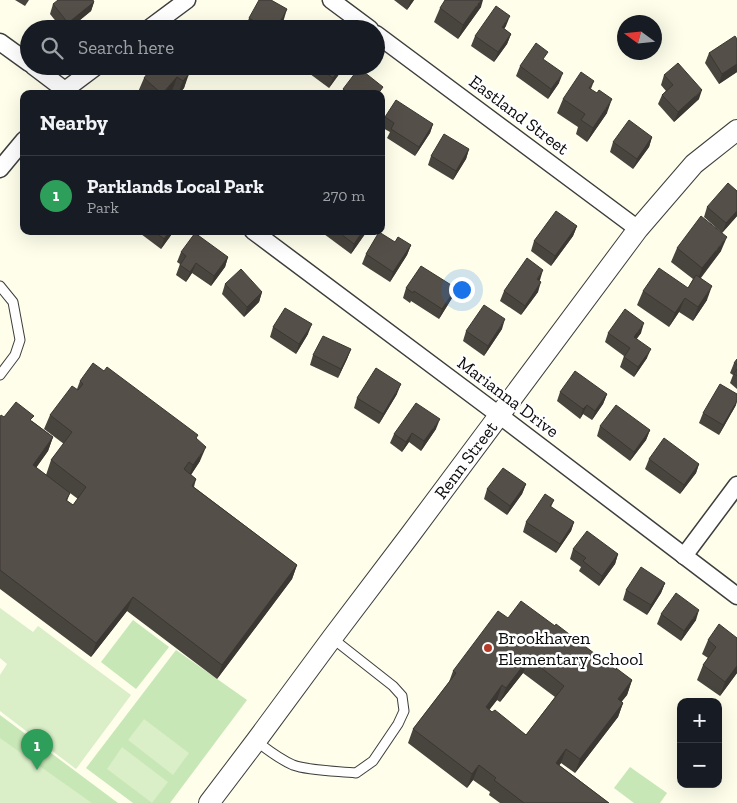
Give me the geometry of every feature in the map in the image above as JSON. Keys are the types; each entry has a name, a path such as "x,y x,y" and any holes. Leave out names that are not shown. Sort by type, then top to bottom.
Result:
{"street":[{"path":"160,20 187,0"},
{"path":"331,0 358,20"},
{"name":"Eastland Street","path":"385,41 638,229"},
{"path":"0,42 20,56"},
{"path":"44,75 63,90"},
{"path":"67,90 86,75"},
{"name":"Renn Street","path":"209,803 638,229 694,164 737,130"},
{"path":"0,169 20,145"},
{"name":"Marianna Drive","path":"259,235 737,596"},
{"path":"684,556 737,485"}],"lane":[{"path":"0,286 13,302 20,340 15,355 0,375"},
{"path":"256,741 279,758 302,768 356,773 373,761 398,724 404,710 402,696 393,686 332,638"}],"green space":[{"path":"0,608 33,632 38,626 131,695 76,769 0,711 0,675 7,664 0,658"},
{"path":"133,620 169,647 136,689 101,662"},
{"path":"176,650 247,700 170,803 133,803 86,768"},
{"path":"0,715 118,803 0,803"},
{"path":"144,719 189,753 173,775 128,740"},
{"path":"0,738 92,803 0,803"},
{"path":"122,747 168,782 152,803 107,769"},
{"path":"630,767 667,793 660,803 634,803 614,788"}],"building":[{"path":"58,0 93,0 94,2 72,20 66,20 53,4"},
{"path":"259,0 271,0 287,9 281,20 252,20 249,18"},
{"path":"445,0 481,0 463,25 440,8"},
{"path":"496,6 510,16 502,27 511,34 498,52 475,36"},
{"path":"735,36 737,39 737,64 722,74 709,53"},
{"path":"536,43 548,52 543,59 563,73 551,89 520,66"},
{"path":"678,63 702,90 678,112 662,95 673,85 664,75"},
{"path":"581,72 594,81 589,88 597,93 599,90 612,99 593,128 581,120 585,114 563,99"},
{"path":"146,75 188,75 183,81 177,77 166,90 158,90 144,78"},
{"path":"354,75 368,75 383,87 381,90 343,89"},
{"path":"396,100 433,124 419,147 391,129 394,123 385,117"},
{"path":"629,120 652,137 637,159 613,142"},
{"path":"444,134 469,149 456,171 431,156"},
{"path":"728,183 737,191 737,211 726,223 707,207"},
{"path":"556,211 577,226 555,256 534,241"},
{"path":"701,216 727,237 702,268 677,248"},
{"path":"159,235 167,235 164,239"},
{"path":"194,235 198,235 228,257 214,276 196,263 190,272 180,265 186,256 181,252"},
{"path":"342,235 360,235 354,244"},
{"path":"377,235 384,235 395,242 398,237 411,245 393,272 366,254"},
{"path":"527,258 543,270 537,279 541,282 525,306 504,291"},
{"path":"421,266 456,288 442,309 406,288"},
{"path":"659,268 688,288 696,275 712,286 698,307 685,298 675,313 643,291"},
{"path":"241,269 262,292 247,307 225,284"},
{"path":"484,305 505,319 488,346 466,331"},
{"path":"285,308 312,324 299,344 273,327"},
{"path":"625,309 644,323 634,337 651,349 638,367 624,357 630,348 608,333"},
{"path":"323,336 351,349 341,369 313,355"},
{"path":"93,363 104,371 107,367 198,435 196,438 206,447 193,465 189,462 184,469 196,479 192,486 297,565 222,665 133,597 96,643 0,570 0,417 1,415 4,417 16,402 34,416 30,420 53,437 33,465 70,493 66,500 73,505 86,487 51,460 72,432 50,415 72,386 78,390 83,384 80,381"},
{"path":"376,368 401,384 383,414 357,398"},
{"path":"575,371 607,394 595,411 587,405 583,409 560,392"},
{"path":"720,384 737,394 737,401 723,425 703,413"},
{"path":"416,403 440,419 424,441 412,433 406,442 394,434"},
{"path":"616,405 650,430 634,452 600,426"},
{"path":"664,438 699,464 684,485 649,459"},
{"path":"503,468 526,484 510,506 487,489"},
{"path":"545,494 554,500 550,506 574,522 560,544 526,522"},
{"path":"587,531 618,554 602,576 583,561 586,558 573,549"},
{"path":"641,567 665,583 651,605 626,590"},
{"path":"676,593 699,610 684,631 661,614"},
{"name":"Brookhaven Elementary School","path":"521,601 555,626 556,624 632,680 618,699 623,703 580,759 566,749 556,763 609,803 524,803 494,780 496,778 479,765 472,774 413,729 456,673 453,671 498,611 508,618","holes":["529,658 564,686 526,735 495,710 492,712 486,707 502,685 506,688"]},
{"path":"719,624 737,638 737,666 725,682 703,665 716,647 708,640"}],"place":[{"name":"Brookhaven Elementary School","path":"488,648"},
{"name":"Parklands Local Park","path":"37,770"}]}
